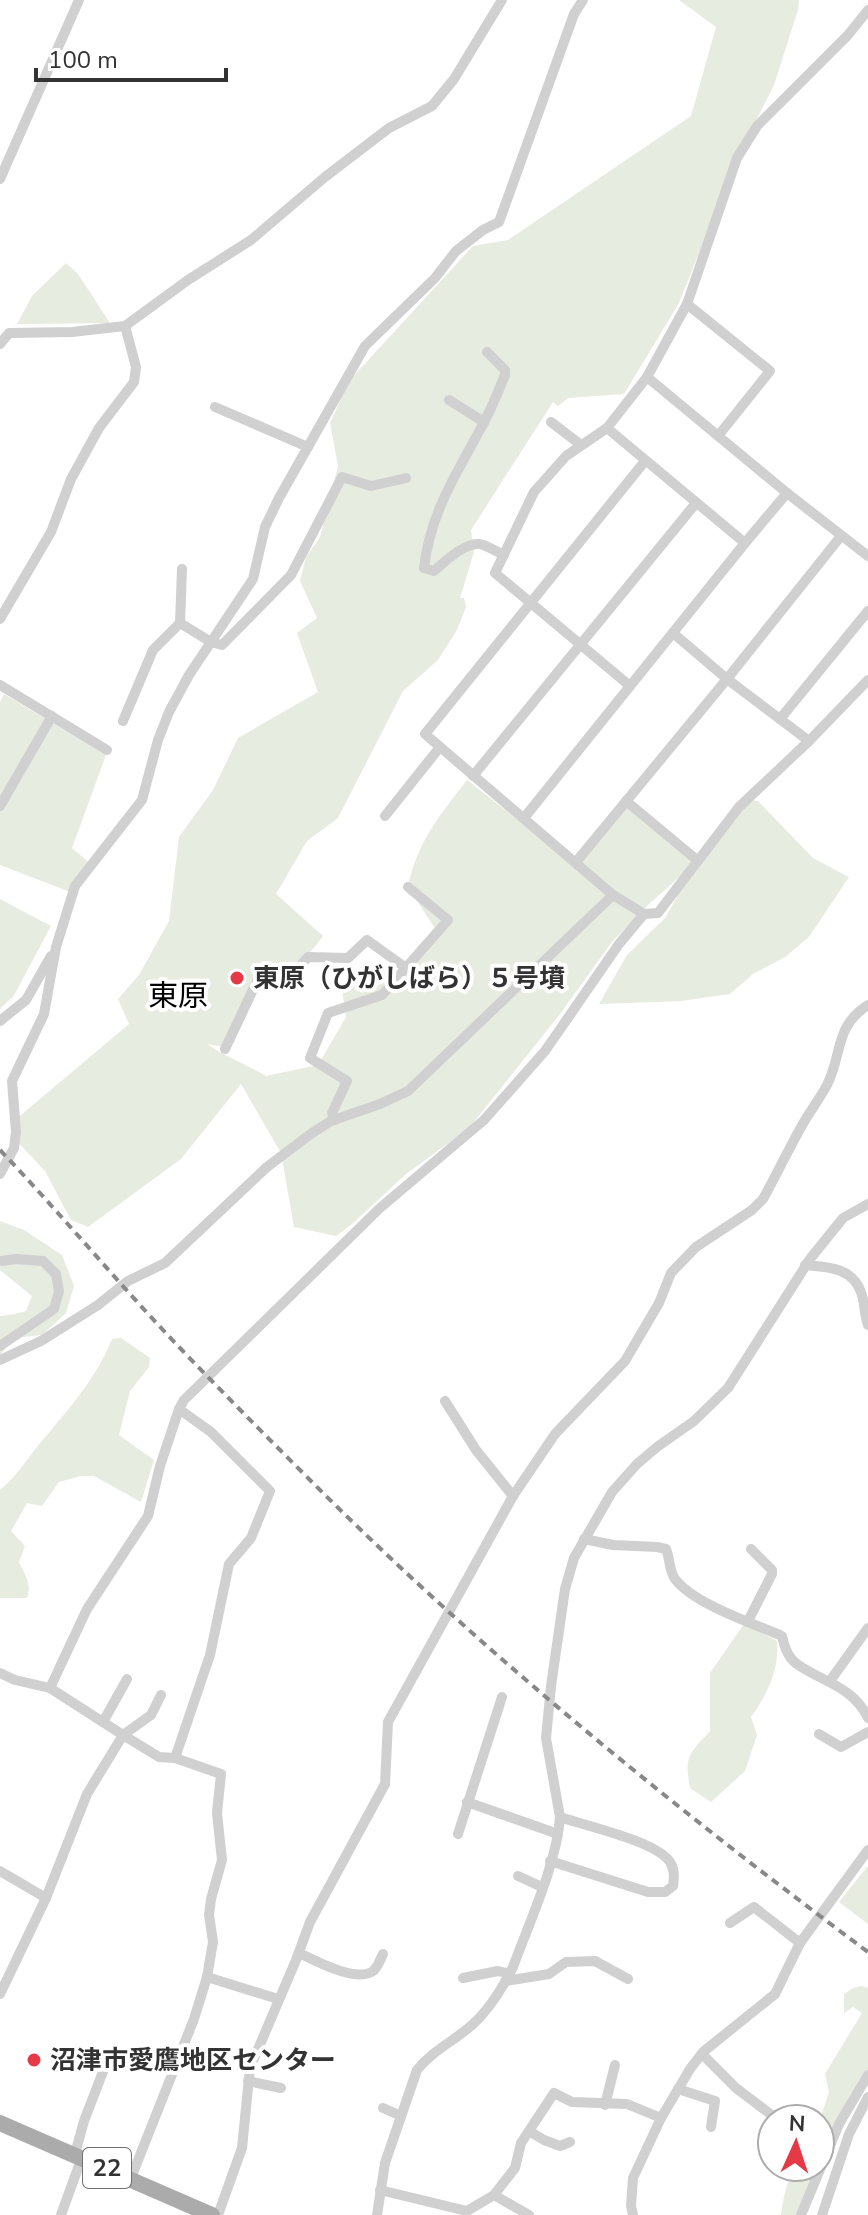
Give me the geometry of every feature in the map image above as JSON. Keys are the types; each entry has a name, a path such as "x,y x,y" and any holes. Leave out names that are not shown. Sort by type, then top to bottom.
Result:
{"main road":[{"name":"22","path":"0,2123 215,2215"}],"street":[{"path":"0,179 79,0"},
{"path":"0,344 9,333 72,332 125,326 188,280 251,240 389,128 432,106 454,79 502,0"},
{"path":"0,1174 14,1148 16,1132 12,1081 44,1014 56,947 75,886 142,800 169,712 189,675 253,579 265,527 365,346 435,278 456,251 499,222 574,14 583,0"},
{"path":"630,686 495,573 534,492 566,456 607,428 647,377 687,304 737,158 757,126 848,35 868,10"},
{"path":"687,304 770,371 718,436"},
{"path":"0,619 51,532 71,479 99,428 134,382 136,367 125,326"},
{"path":"487,352 505,370 505,375 438,512 427,542 424,568 434,571 466,548 480,544 504,555"},
{"path":"647,377 868,556"},
{"path":"449,400 484,422"},
{"path":"215,407 308,447"},
{"path":"551,422 581,445"},
{"path":"607,428 745,543"},
{"path":"645,461 425,734 613,895 644,914 658,913 739,807 868,680"},
{"path":"180,623 211,642 222,645 291,575 342,477 371,486 406,478"},
{"path":"524,818 787,493"},
{"path":"473,776 696,503"},
{"path":"576,862 841,536"},
{"path":"123,721 153,650 180,623 182,569"},
{"path":"780,719 868,611"},
{"path":"673,633 727,679 809,741"},
{"path":"0,685 107,750"},
{"path":"0,806 52,716"},
{"path":"385,816 440,747"},
{"path":"626,801 697,860"},
{"path":"335,1120 332,1113 347,1081 310,1058 328,1013 382,995 448,920 408,887"},
{"path":"0,1360 41,1341 98,1305 128,1281 165,1263 267,1167 312,1133 335,1120 408,1091 613,895"},
{"path":"50,1688 87,1609 148,1516 160,1466 182,1405 380,1208 484,1120 545,1051 619,944 644,914"},
{"path":"225,1049 259,977 282,986 308,957 348,958 367,940 406,968"},
{"path":"0,1021 26,1000 56,947"},
{"path":"215,2215 242,2148 250,2068 259,2043 310,1922 385,1784 388,1722 513,1496 555,1434 625,1361 659,1303 671,1273 696,1247 752,1210 763,1199 803,1123 825,1089 848,1021 868,1005"},
{"path":"377,2215 385,2163 417,2070 426,2058 473,2024 508,1977 550,1861 560,1817 546,1738 565,1589 574,1558 612,1492 637,1464 694,1421 728,1388 805,1265 843,1218 868,1204"},
{"path":"0,1346 54,1309 59,1291 56,1274 43,1261 2,1261"},
{"path":"805,1265 836,1267 850,1276 861,1290 868,1325"},
{"path":"445,1401 476,1450 513,1496"},
{"path":"175,1758 210,1655 229,1564 251,1538 270,1491 182,1405"},
{"path":"584,1539 613,1545 666,1549 673,1577 689,1592 782,1636 794,1662 830,1681 856,1700 868,1718"},
{"path":"748,1621 772,1574 772,1570 751,1549"},
{"path":"830,1681 868,1628"},
{"path":"0,1673 50,1688 159,1757 175,1758 221,1774 217,1813 222,1860 211,1899 209,1915 213,1942 207,1977 194,2019 131,2178"},
{"path":"103,1722 127,1679"},
{"path":"0,1994 46,1898 87,1794 123,1735 151,1715 161,1695"},
{"path":"458,1834 502,1697"},
{"path":"819,1734 841,1747 868,1732"},
{"path":"467,1802 558,1834"},
{"path":"550,1861 648,1892 665,1892 673,1886 675,1875 670,1862 650,1846 560,1817"},
{"path":"633,2215 633,2178 678,2089 702,2054 775,1994 800,1943 868,1850"},
{"path":"0,1871 46,1898"},
{"path":"518,1876 542,1887"},
{"path":"730,1923 754,1907 800,1943"},
{"path":"299,1953 341,1971 364,1975 377,1968 383,1954"},
{"path":"463,1978 498,1971 508,1977 549,1974 566,1962 595,1961 628,1979"},
{"path":"207,1977 278,1999"},
{"path":"702,2054 756,2103"},
{"path":"605,2105 615,2065"},
{"path":"61,2215 78,2156 84,2121 104,2069"},
{"path":"801,2215 839,2124 868,2075"},
{"path":"248,2081 281,2088"},
{"path":"678,2089 715,2101 711,2127"},
{"path":"380,2190 467,2213 494,2195 515,2168 521,2143 554,2093 572,2102 627,2104 661,2118"},
{"path":"822,2215 849,2134 868,2097"},
{"path":"383,2108 401,2116"},
{"path":"529,2131 560,2146 570,2142"},
{"path":"494,2195 529,2215"}],"shaded area":[{"path":"679,0 799,0 774,85 737,158 679,303 624,394 568,398 558,406 553,402 471,530 474,552 460,598 464,598 466,607 457,630 438,660 403,691 338,818 307,841 276,894 323,936 278,981 256,974 224,1047 207,1044 266,1076 318,1065 346,1017 341,983 374,965 392,970 384,991 436,930 408,887 424,843 467,780 576,862 625,805 696,859 694,864 612,942 560,1014 469,1128 406,1174 336,1236 294,1227 281,1153 241,1084 181,1159 88,1227 71,1220 45,1171 15,1139 15,1120 129,1024 118,999 139,975 169,921 179,837 213,790 238,738 318,692 297,633 317,618 300,581 306,557 320,537 338,466 330,423 349,381 473,246 508,240 691,116 716,27"},
{"path":"66,263 78,274 110,323 17,324 32,296"},
{"path":"4,694 106,755 72,848 92,865 73,893 0,865 0,702"},
{"path":"750,800 758,801 813,858 849,877 809,937 785,957 753,974 730,994 681,1001 599,1004 627,955 665,918 699,858"},
{"path":"0,899 51,926 12,999 0,1009"},
{"path":"0,1221 24,1230 62,1255 74,1286 66,1313 42,1335 14,1338 0,1355 0,1316 26,1311 32,1296 0,1270"},
{"path":"121,1338 150,1358 149,1367 130,1391 119,1435 154,1460 141,1502 94,1476 81,1476 59,1482 42,1506 27,1503 11,1531 25,1546 19,1562 28,1584 27,1598 0,1598 0,1490 79,1396 112,1339"},
{"path":"744,1624 777,1641 776,1661 767,1690 751,1717 757,1735 745,1771 711,1802 690,1788 688,1762 710,1731 710,1673"},
{"path":"868,1866 868,1924 839,1902"},
{"path":"853,1988 868,1988 868,2071 855,2090 836,2138 836,2103 825,2103 829,2092 825,2074 862,2013 853,2007 844,2013 844,1994"},
{"path":"789,2183 819,2183 806,2215 781,2215"}],"railway":[{"path":"0,1150 195,1363 306,1476 439,1603 650,1783 868,1952"}],"place":[{"name":"東原（ひがしばら）５号墳","path":"237,978"},
{"name":"沼津市愛鷹地区センター","path":"34,2060"}],"district":[{"name":"東原","path":"178,996"}]}
